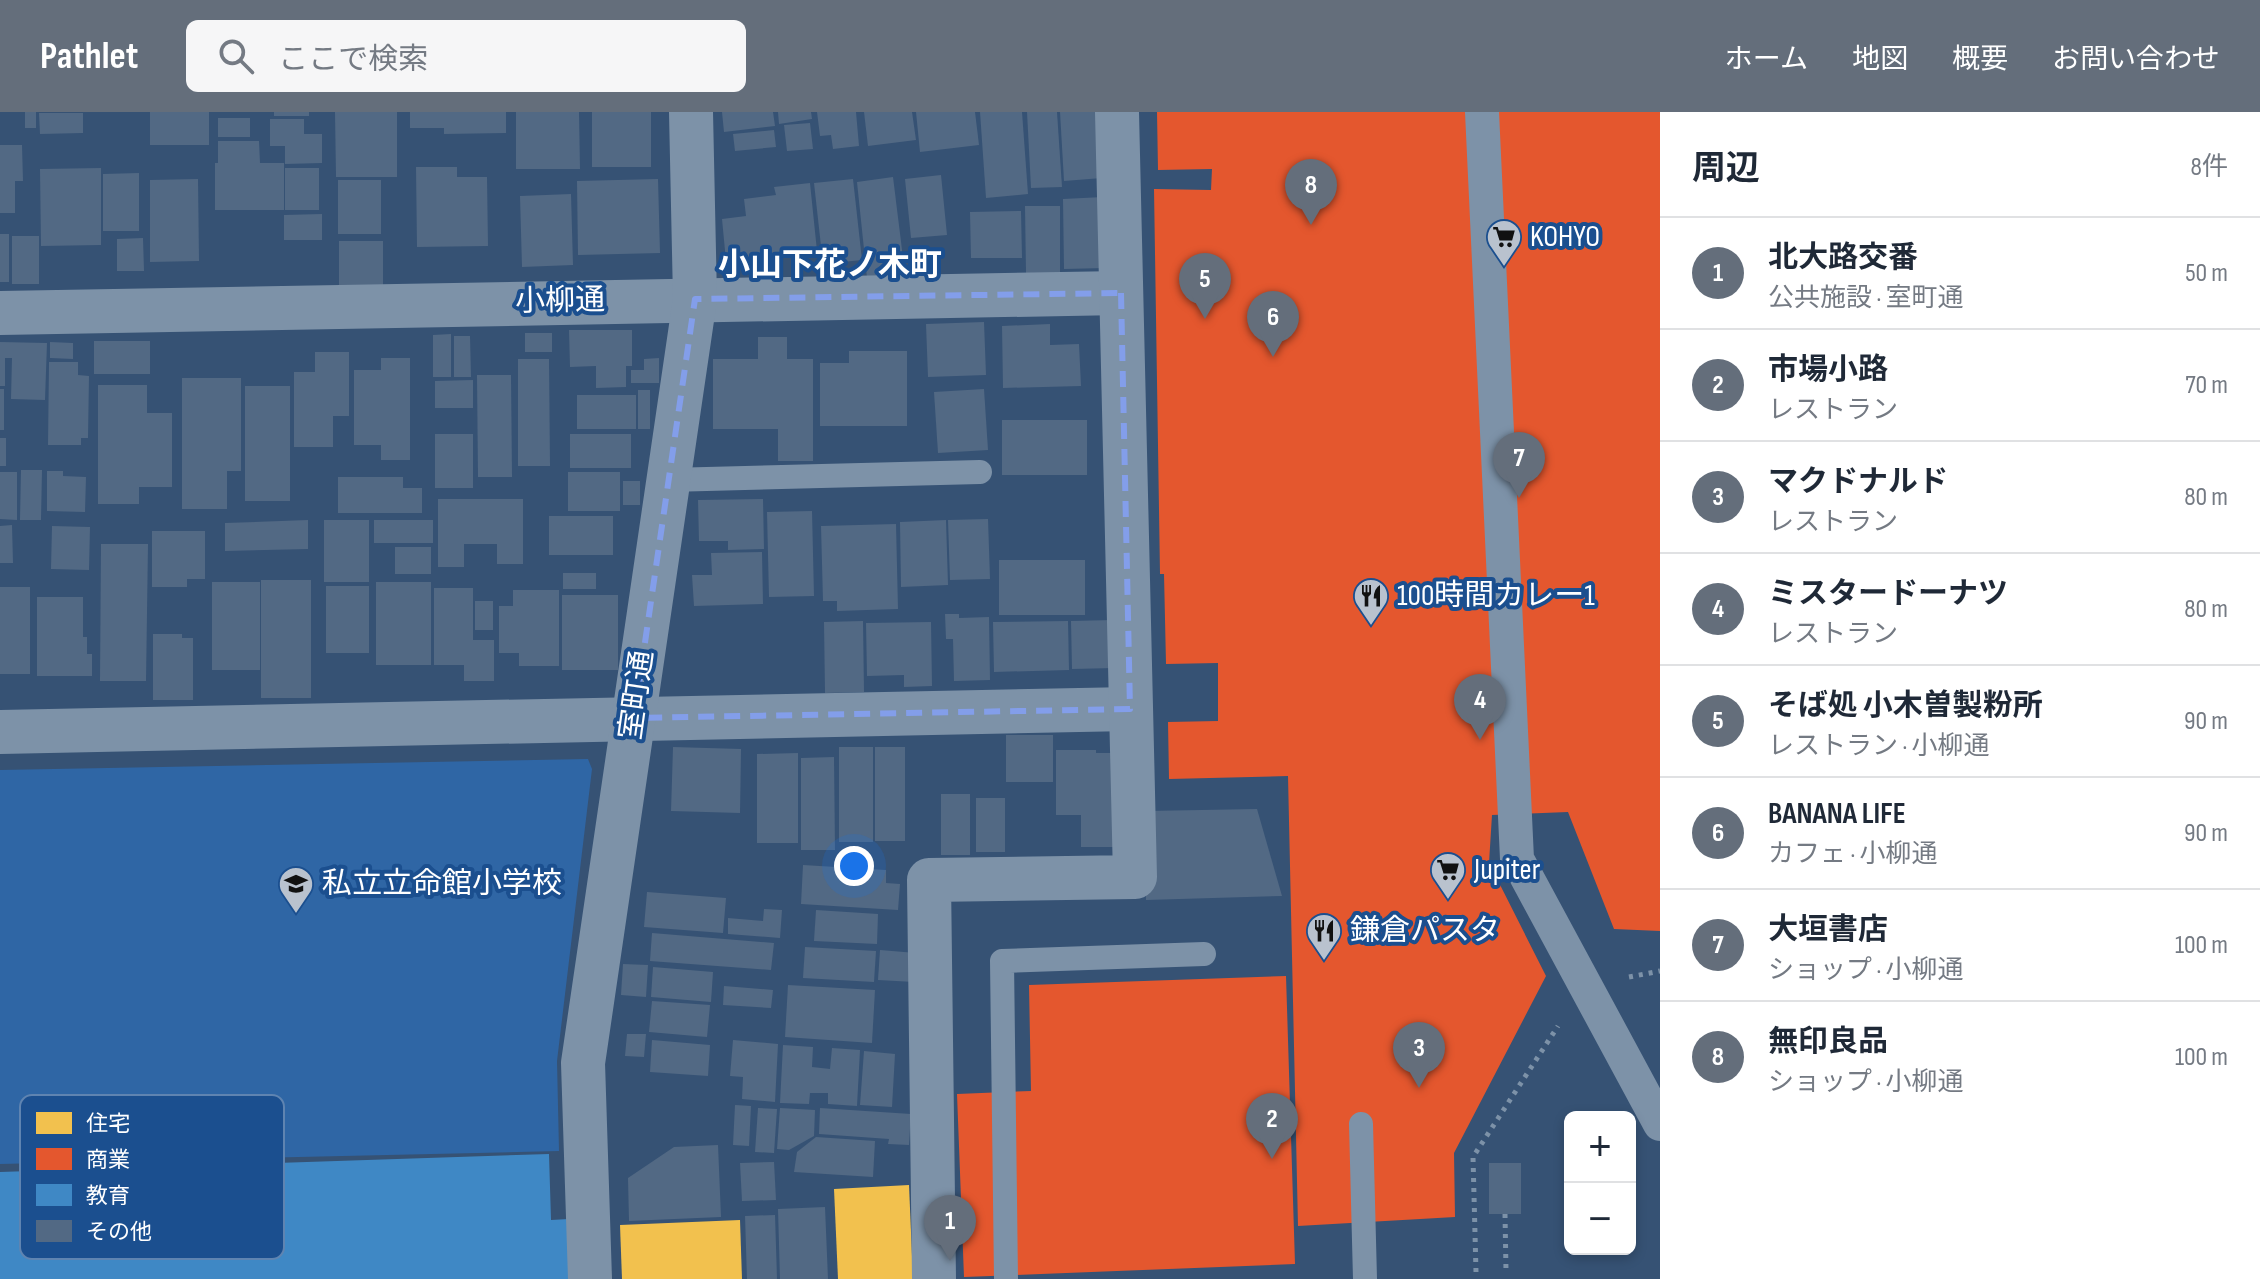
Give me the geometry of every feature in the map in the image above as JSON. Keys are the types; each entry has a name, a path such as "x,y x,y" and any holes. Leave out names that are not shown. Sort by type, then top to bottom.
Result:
{"street":[{"name":"室町通","path":"590,1279 583,1063 695,299 691,112"},
{"path":"934,1279 929,880 1135,877 1117,112"},
{"path":"1482,112 1517,859 1660,1124"},
{"name":"小柳通","path":"0,313 1121,293"},
{"path":"0,732 1130,709"}],"lane":[{"path":"668,480 980,472"},
{"path":"1006,1279 1002,961 1204,954"},
{"path":"1361,1124 1365,1279"}],"path":[{"path":"1476,1272 1473,1157 1585,985"},
{"path":"1505,1214 1506,1271"}],"highlighted area":[{"path":"1121,293 1130,709 634,718 695,299"}],"shaded area":[{"name":"私立立命館小学校","path":"588,759 592,769 557,1061 559,1151 284,1157 284,1095 20,1095 20,1164 0,1164 0,770"}],"building: 住宅":[{"path":"909,1185 913,1279 838,1279 834,1189"},
{"path":"740,1220 742,1279 622,1279 620,1225"}],"building: 商業":[{"path":"1157,112 1660,112 1660,931 1614,929 1568,812 1492,815 1489,863 1546,976 1454,1153 1455,1217 1298,1226 1288,776 1169,779 1168,722 1218,721 1218,663 1166,664 1164,574 1160,574 1154,189 1211,190 1212,169 1158,170"},
{"path":"1286,976 1295,1264 964,1277 957,1094 1031,1091 1029,985"}],"building: 教育":[{"path":"549,1154 551,1220 569,1219 571,1279 0,1279 0,1172 20,1171 20,1259 284,1259 284,1163"}],"building: その他":[{"path":"25,112 36,112 36,128 25,128"},
{"path":"150,112 209,112 209,145 150,145"},
{"path":"274,112 309,112 309,116 274,116"},
{"path":"335,112 397,112 397,177 336,177"},
{"path":"410,112 506,112 506,133 444,134 444,128 410,128"},
{"path":"516,112 579,112 580,169 516,169"},
{"path":"592,112 651,112 651,167 592,167"},
{"path":"722,112 773,112 775,126 724,132"},
{"path":"778,112 811,112 812,119 779,124"},
{"path":"817,112 856,112 859,146 833,149 831,135 820,136"},
{"path":"864,112 912,112 916,140 868,146"},
{"path":"916,112 975,112 979,145 920,152"},
{"path":"980,112 1022,112 1028,194 986,198"},
{"path":"1027,112 1057,112 1062,187 1031,188"},
{"path":"1060,112 1098,112 1102,178 1064,181"},
{"path":"39,113 83,113 83,133 40,134"},
{"path":"218,118 250,118 250,137 218,137"},
{"path":"270,119 304,119 304,134 322,134 322,163 285,164 285,146 270,146"},
{"path":"810,123 813,149 787,151 784,125"},
{"path":"774,130 776,147 735,151 733,134"},
{"path":"218,141 259,141 260,163 284,163 284,210 215,210"},
{"path":"0,145 22,145 23,181 15,181 15,213 0,213"},
{"path":"416,167 457,167 457,177 487,177 488,246 417,247"},
{"path":"101,168 101,245 41,246 40,169"},
{"path":"285,168 319,168 319,210 285,210"},
{"path":"139,173 139,231 103,231 103,174"},
{"path":"941,175 947,235 911,238 905,179"},
{"path":"893,177 905,274 867,278 857,182"},
{"path":"198,179 199,261 150,262 150,180"},
{"path":"658,179 660,253 578,255 577,181"},
{"path":"853,179 862,260 823,264 814,183"},
{"path":"338,180 381,180 381,234 338,234"},
{"path":"810,183 817,251 726,261 722,219 746,216 744,199 776,195 774,187"},
{"path":"571,194 573,265 522,267 520,196"},
{"path":"1103,197 1105,268 1064,269 1063,199"},
{"path":"1025,206 1060,206 1060,273 1026,273"},
{"path":"1021,211 1022,258 971,258 970,212"},
{"path":"322,214 322,240 284,240 284,215"},
{"path":"0,234 9,234 9,282 0,282"},
{"path":"12,236 39,236 39,284 12,284"},
{"path":"143,238 144,271 117,271 117,239"},
{"path":"339,241 383,241 383,288 339,288"},
{"path":"984,322 986,375 928,377 926,324"},
{"path":"1050,324 1050,345 1079,344 1081,386 1003,388 1002,326"},
{"path":"569,330 632,330 632,366 626,366 626,387 596,388 596,366 570,367"},
{"path":"525,333 552,333 552,352 525,352"},
{"path":"451,334 451,377 433,377 433,335"},
{"path":"454,336 470,336 471,377 454,377"},
{"path":"758,337 787,337 787,359 813,359 813,461 778,461 778,429 713,429 713,359 758,359"},
{"path":"94,341 150,341 150,374 94,374"},
{"path":"0,342 47,343 45,400 11,399 12,358 5,358 5,386 0,386"},
{"path":"50,342 73,343 73,359 50,358"},
{"path":"849,351 907,351 907,426 820,426 820,363 849,363"},
{"path":"315,352 349,352 349,416 333,416 333,447 294,447 294,372 315,372"},
{"path":"381,358 410,358 410,460 381,460 381,445 354,445 354,370 381,370"},
{"path":"659,358 659,383 631,383 631,370 644,370 644,359"},
{"path":"518,359 549,359 550,466 518,466"},
{"path":"49,362 78,362 78,375 89,376 88,438 81,438 81,445 48,445"},
{"path":"477,375 511,375 512,477 478,477"},
{"path":"182,378 241,378 241,471 227,471 227,509 182,509"},
{"path":"473,380 473,408 435,408 435,381"},
{"path":"98,385 147,385 147,413 172,413 172,487 139,487 139,504 98,504"},
{"path":"245,386 290,386 290,501 245,501"},
{"path":"0,389 4,389 4,430 0,430"},
{"path":"984,389 988,450 938,453 934,392"},
{"path":"638,390 650,390 650,429 638,429"},
{"path":"577,395 636,395 636,429 577,429"},
{"path":"1002,420 1087,420 1087,475 1002,475"},
{"path":"435,434 473,434 473,488 435,488"},
{"path":"570,434 631,434 631,468 570,468"},
{"path":"0,438 6,438 6,466 0,466"},
{"path":"21,470 42,470 41,520 20,520"},
{"path":"47,471 63,471 63,476 86,477 85,512 47,511"},
{"path":"0,472 17,472 17,520 0,519"},
{"path":"568,472 620,472 620,511 568,511"},
{"path":"338,477 403,477 403,488 422,488 422,513 338,513"},
{"path":"623,481 640,481 640,505 623,505"},
{"path":"438,499 523,499 523,564 497,564 497,544 464,544 464,567 438,567"},
{"path":"763,499 764,549 728,550 728,541 699,541 698,500"},
{"path":"812,511 814,596 769,597 767,512"},
{"path":"549,516 613,516 613,555 549,555"},
{"path":"988,519 990,579 950,580 948,520"},
{"path":"308,520 308,549 225,551 225,523"},
{"path":"324,520 369,520 369,582 324,582"},
{"path":"374,520 433,520 433,543 374,543"},
{"path":"946,520 948,585 901,587 900,522"},
{"path":"896,524 898,609 837,611 837,601 823,601 821,526"},
{"path":"12,525 13,563 0,563 0,526"},
{"path":"52,526 90,527 89,570 51,569"},
{"path":"152,531 205,531 205,579 187,579 187,587 152,587"},
{"path":"101,544 148,544 146,681 100,681"},
{"path":"395,547 431,547 431,574 395,574"},
{"path":"762,552 763,604 694,606 692,575 712,575 711,553"},
{"path":"999,560 1085,560 1085,615 999,615"},
{"path":"563,573 596,573 596,589 563,589"},
{"path":"261,580 311,580 311,698 261,698"},
{"path":"212,582 260,582 260,670 212,670"},
{"path":"376,582 431,582 431,665 376,665"},
{"path":"326,586 369,586 369,653 326,653"},
{"path":"0,587 30,587 30,674 0,674"},
{"path":"434,588 473,588 473,640 494,640 494,681 464,681 464,665 434,665"},
{"path":"513,590 559,590 559,666 519,666 519,653 499,653 499,606 513,606"},
{"path":"562,595 618,595 618,670 562,670"},
{"path":"37,597 83,597 83,637 87,637 87,654 92,654 92,676 37,676"},
{"path":"475,601 493,601 493,630 475,630"},
{"path":"945,614 959,614 959,618 989,617 990,680 954,681 953,639 946,639"},
{"path":"1113,620 1115,668 1072,669 1071,621"},
{"path":"863,621 864,692 825,693 824,622"},
{"path":"1068,621 1069,670 994,672 993,622"},
{"path":"931,622 932,686 904,687 904,675 867,676 866,623"},
{"path":"153,634 182,634 182,638 193,638 193,700 153,700"},
{"path":"1006,735 1053,735 1053,782 1006,782"},
{"path":"673,747 741,749 740,813 671,811"},
{"path":"839,747 873,747 873,842 839,842"},
{"path":"875,747 905,747 905,841 875,841"},
{"path":"1056,750 1115,753 1115,847 1081,847 1081,815 1056,815"},
{"path":"798,753 798,843 757,843 757,754"},
{"path":"834,757 835,850 801,850 801,758"},
{"path":"941,794 970,794 970,855 941,855"},
{"path":"976,798 1005,798 1005,852 976,852"},
{"path":"1257,809 1282,896 1146,900 1146,811"},
{"path":"803,865 886,870 886,883 900,884 898,910 801,904"},
{"path":"647,892 726,898 723,933 644,927"},
{"path":"764,909 782,910 780,938 728,934 728,918 763,921"},
{"path":"816,910 878,914 877,944 814,941"},
{"path":"652,933 774,943 771,970 650,961"},
{"path":"805,947 876,951 874,982 803,978"},
{"path":"880,950 916,953 914,982 878,980"},
{"path":"623,964 648,965 646,997 621,995"},
{"path":"653,967 713,972 711,1002 651,997"},
{"path":"788,985 875,990 872,1043 785,1037"},
{"path":"724,986 773,990 771,1008 723,1005"},
{"path":"652,1001 710,1005 707,1037 649,1032"},
{"path":"627,1034 646,1034 644,1057 625,1056"},
{"path":"652,1040 710,1045 708,1076 650,1072"},
{"path":"733,1040 778,1044 775,1102 742,1099 743,1077 730,1076"},
{"path":"783,1045 813,1047 812,1067 830,1069 832,1048 860,1050 857,1106 828,1104 828,1093 810,1093 809,1104 780,1103"},
{"path":"864,1051 895,1054 892,1107 860,1105"},
{"path":"735,1105 751,1106 749,1146 733,1145"},
{"path":"758,1108 777,1109 774,1153 755,1152"},
{"path":"780,1108 815,1110 814,1136 789,1150 777,1149"},
{"path":"820,1108 911,1114 909,1145 888,1144 889,1139 819,1134"},
{"path":"816,1137 875,1141 873,1177 794,1172 797,1152"},
{"path":"718,1145 721,1217 629,1221 628,1178 674,1147"},
{"path":"774,1162 776,1200 742,1201 740,1163"},
{"path":"1489,1163 1521,1163 1521,1214 1489,1214"},
{"path":"825,1207 828,1279 780,1279 778,1209"},
{"path":"775,1215 777,1279 747,1279 745,1216"}],"place":[{"name":"無印良品","path":"1311,225"},
{"name":"KOHYO","path":"1504,268"},
{"name":"そば処 小木曽製粉所","path":"1205,319"},
{"name":"BANANA LIFE","path":"1273,357"},
{"name":"大垣書店","path":"1519,498"},
{"name":"100時間カレー1","path":"1371,627"},
{"name":"ミスタードーナツ","path":"1480,740"},
{"name":"Jupiter","path":"1448,901"},
{"name":"私立立命館小学校","path":"296,915"},
{"name":"鎌倉パスタ","path":"1324,962"},
{"name":"マクドナルド","path":"1419,1088"},
{"name":"市場小路","path":"1272,1159"},
{"name":"北大路交番","path":"950,1261"}],"district":[{"name":"小山下花ノ木町","path":"830,265"}]}
